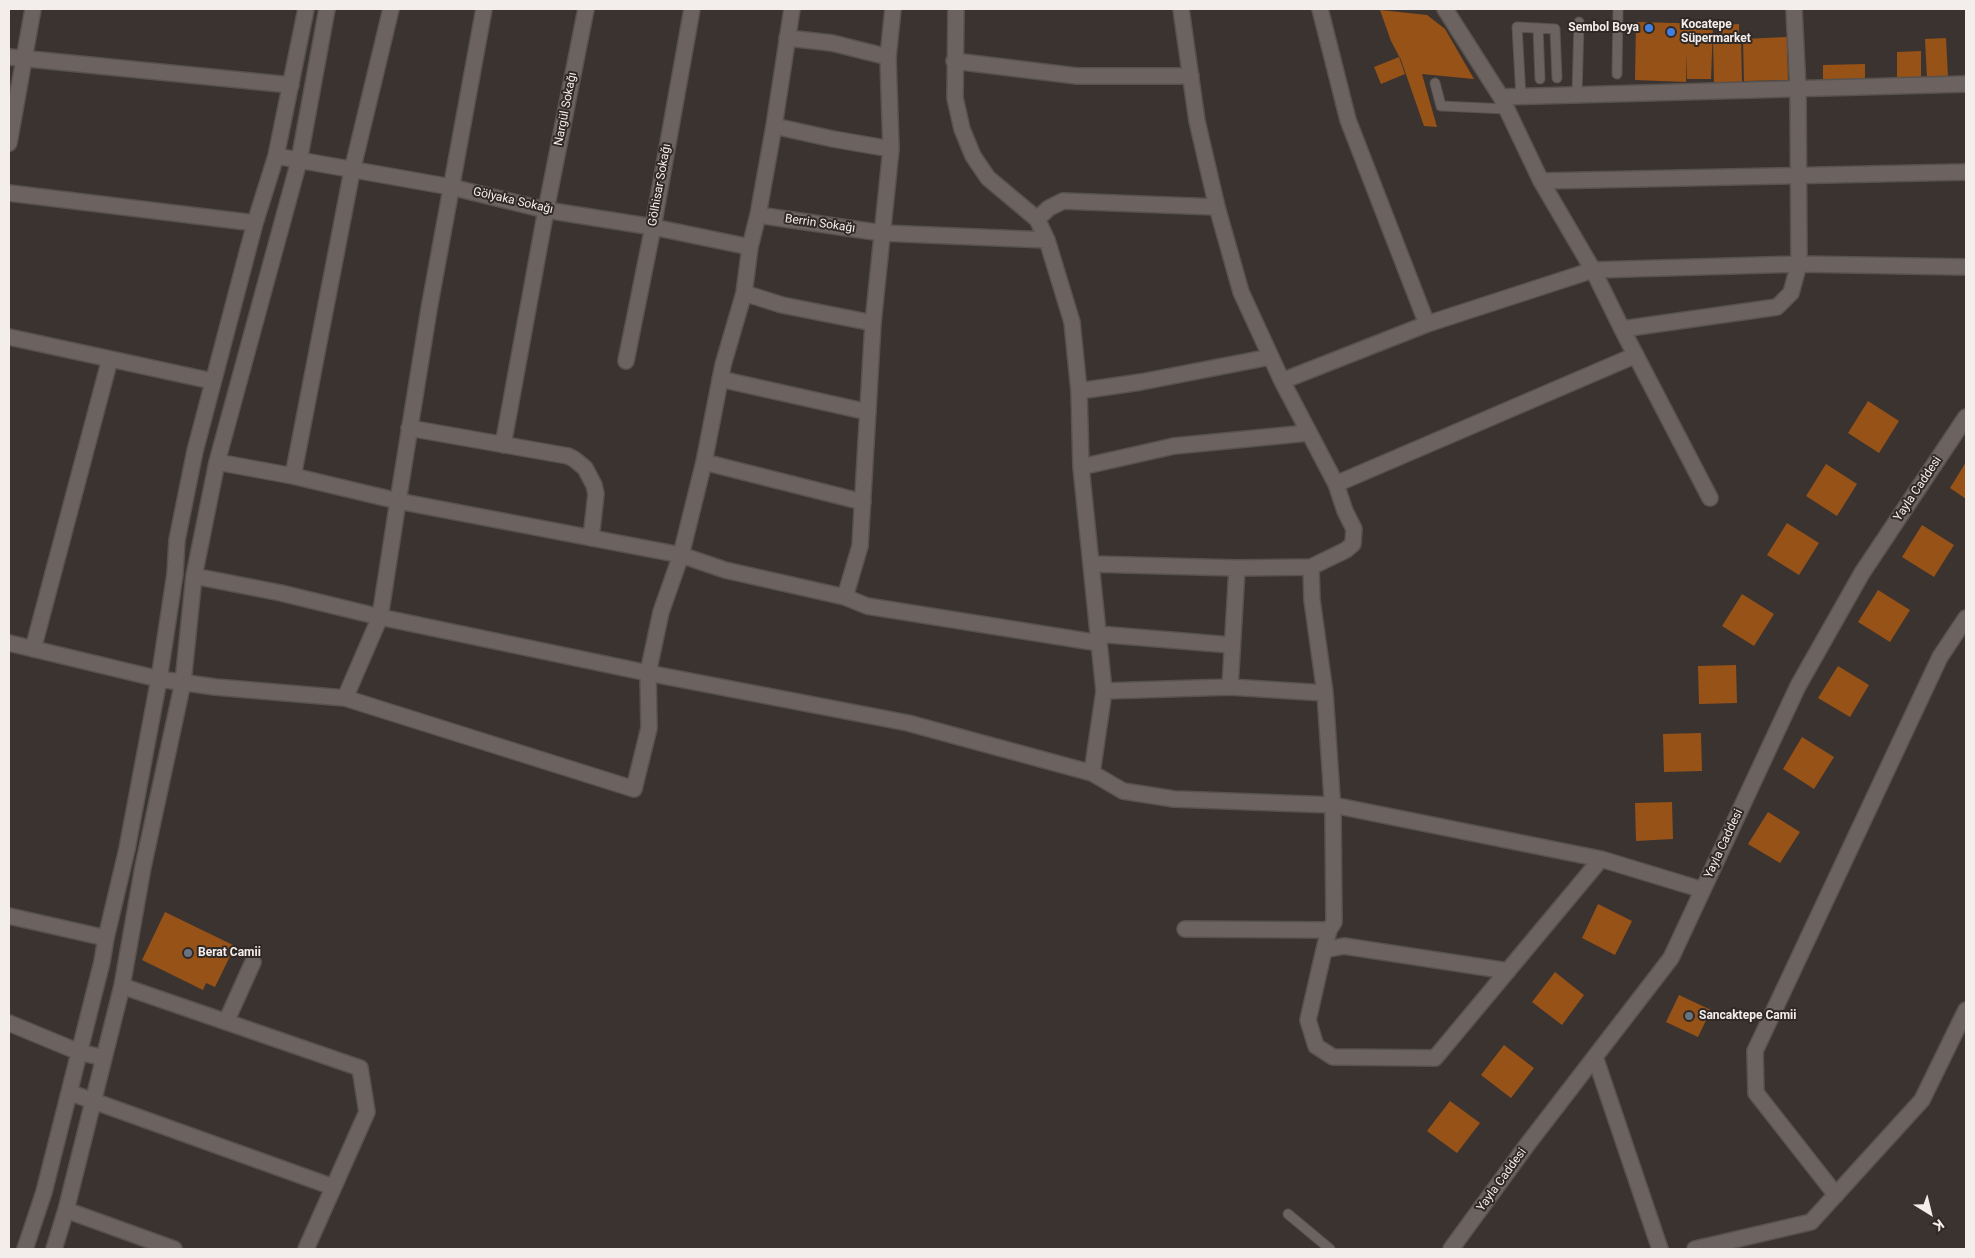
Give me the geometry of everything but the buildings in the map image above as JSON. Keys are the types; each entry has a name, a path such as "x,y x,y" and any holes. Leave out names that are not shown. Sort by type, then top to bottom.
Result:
{"street":[{"path":"9,143 33,9"},
{"path":"25,1249 44,1192 102,962 127,849 159,679 175,574 177,540 195,451 255,223 276,156 306,9"},
{"path":"54,1249 66,1210 122,986 143,867 183,682 194,576 216,462 299,161 328,9"},
{"path":"293,476 352,171 391,9"},
{"path":"345,698 380,617 409,428 484,9"},
{"name":"Nargül Sokağı","path":"503,446 546,210 586,9"},
{"name":"Gölhisar Sokağı","path":"626,361 653,227 692,9"},
{"path":"9,643 159,679 215,687 345,698 634,789 649,728 648,673 661,612 681,555 704,462 720,379 744,293 750,246 758,215 774,126 792,9"},
{"path":"845,597 860,546 873,323 891,149 888,57 892,9"},
{"path":"956,9 954,62 958,114 962,129 973,156 988,178 1037,219 1047,240 1072,322 1079,390 1081,467 1104,691 1092,773"},
{"path":"1091,564 1237,568 1311,567 1346,550 1352,544 1354,529 1345,511 1336,484 1282,382 1242,292 1217,207 1197,121 1181,9"},
{"path":"1320,9 1348,120 1427,324"},
{"path":"1445,9 1504,103 1541,181 1593,270 1710,498"},
{"path":"1622,329 1777,307 1791,293 1799,264 1798,90 1794,9"},
{"path":"787,38 832,43 888,57"},
{"path":"9,56 290,85"},
{"path":"954,62 1077,76 1191,76"},
{"path":"1504,103 1521,96 1966,84"},
{"path":"774,126 891,149"},
{"name":"Gölyaka Sokağı","path":"276,156 352,171 451,187 546,210 653,227 750,246"},
{"path":"1541,181 1966,172"},
{"path":"9,193 255,223"},
{"path":"1037,219 1049,208 1063,201 1217,207"},
{"name":"Berrin Sokağı","path":"758,215 882,233 1047,240"},
{"path":"1282,382 1427,324 1593,270 1799,264 1966,267"},
{"path":"744,293 782,305 873,323"},
{"path":"9,337 212,382"},
{"path":"1336,484 1636,355"},
{"path":"1079,390 1141,382 1270,357"},
{"path":"33,649 110,359"},
{"path":"720,379 868,412"},
{"name":"Yayla Caddesi","path":"1451,1249 1671,958 1798,686 1862,573 1966,417"},
{"path":"409,428 568,456 585,468 594,485 596,494 591,538"},
{"path":"1081,467 1174,446 1308,433"},
{"path":"216,462 293,476 398,501 681,555 725,570 845,597 867,606 1099,638 1231,645"},
{"path":"704,462 863,502"},
{"path":"1311,567 1312,600 1325,693 1332,805 1334,922 1329,930 1308,1020 1316,1046 1333,1057 1435,1058 1601,859"},
{"path":"1230,687 1237,568"},
{"path":"194,576 281,592 380,617 648,673 908,723 1092,773 1123,791 1174,799 1332,805 1601,859 1703,890"},
{"path":"1836,1195 1756,1093 1756,1051 1940,657 1966,618"},
{"path":"1104,691 1230,687 1325,693"},
{"path":"9,916 106,938"},
{"path":"1185,930 1329,930"},
{"path":"1324,950 1344,946 1508,971"},
{"path":"226,1022 253,962"},
{"path":"122,986 360,1068 367,1112 306,1249"},
{"path":"1695,1249 1810,1222 1922,1100 1966,1010"},
{"path":"9,1023 80,1052 104,1058"},
{"path":"1595,1057 1660,1249"},
{"path":"70,1093 333,1187"},
{"path":"66,1210 174,1249"}],"lane":[{"path":"1617,74 1618,9"},
{"path":"1577,95 1579,22"},
{"path":"1521,96 1517,28 1555,29 1558,78"},
{"path":"1538,28 1540,78"},
{"path":"1435,83 1441,106 1504,103"},
{"path":"1288,1214 1330,1249"}],"place":[{"name":"Sembol Boya","path":"1649,28"},
{"name":"Kocatepe Süpermarket","path":"1671,32"},
{"name":"Berat Camii","path":"188,953"},
{"name":"Sancaktepe Camii","path":"1689,1016"}]}
